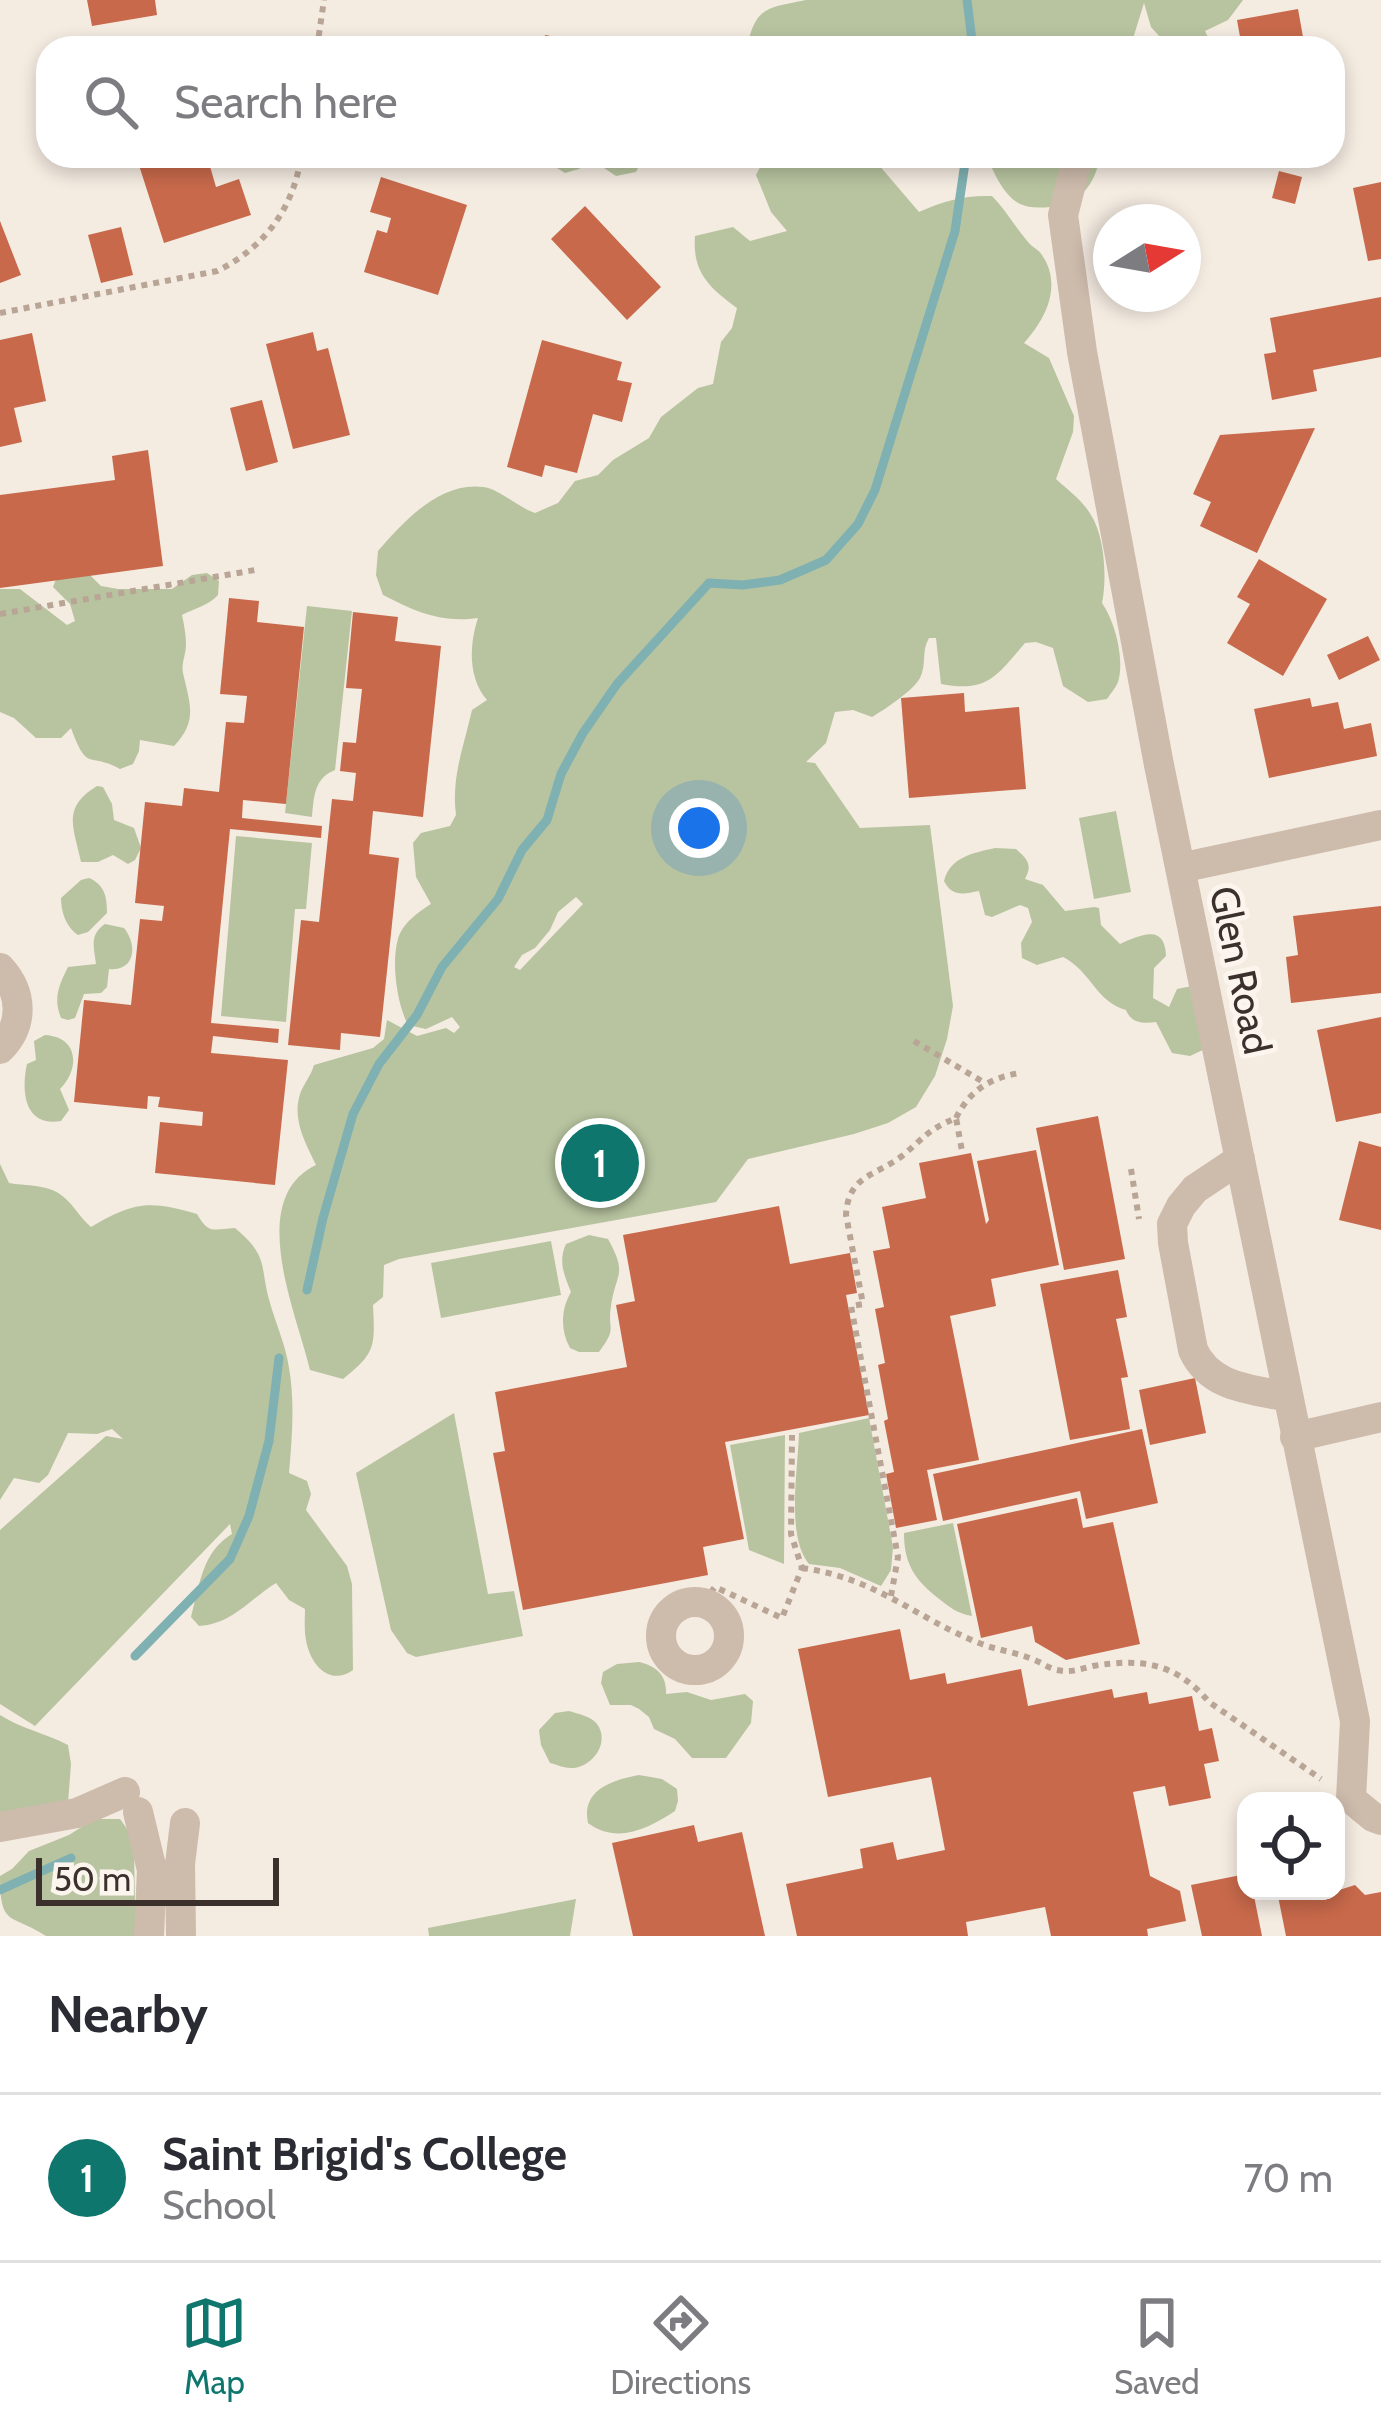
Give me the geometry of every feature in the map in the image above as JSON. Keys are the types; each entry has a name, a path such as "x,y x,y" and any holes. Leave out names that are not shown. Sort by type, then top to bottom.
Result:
{"street":[{"name":"Glen Road","path":"1075,168 1064,214 1079,329 1180,868 1354,1721 1351,1799"},
{"path":"1180,868 1381,825"},
{"path":"0,968 16,992 19,1009 16,1025 0,1049"},
{"path":"1240,1159 1195,1189 1172,1224 1192,1350 1198,1363 1218,1380 1288,1397"},
{"path":"1295,1437 1381,1417"},
{"path":"1351,1799 1381,1820"},
{"path":"0,1827 132,1802 152,1870 149,1936"},
{"path":"182,1936 180,1864 185,1823"}],"path":[{"path":"319,36 324,0"},
{"path":"0,313 218,271 242,259 270,233 289,202 299,168"},
{"path":"0,614 255,570"},
{"path":"914,1041 985,1083"},
{"path":"891,1596 898,1557 851,1306 863,1304 846,1204 862,1179 901,1157 932,1129 956,1118 966,1100 985,1083 1020,1073"},
{"path":"956,1118 962,1151"},
{"path":"703,1603 716,1586 782,1618 802,1568 791,1534 792,1435"},
{"path":"802,1568 836,1573 891,1596 980,1644 1053,1670 1068,1672 1130,1661 1170,1670 1351,1799"}],"green space":[{"path":"806,0 1243,0 1228,20 1205,31 1207,36 1159,36 1144,3 1134,36 750,36 759,16"},
{"path":"604,168 638,168 636,172 616,176"},
{"path":"760,168 881,168 919,212 954,200 992,196 1042,255 1051,279 1049,302 1024,343 1049,358 1074,416 1056,479 1096,524 1104,570 1102,603 1117,641 1118,682 1107,699 1088,702 1063,686 1053,648 1036,642 1025,643 999,672 981,683 941,684 936,638 929,638 922,673 912,688 872,717 853,710 835,712 826,743 806,762 815,763 860,828 930,825 953,1006 935,1076 916,1107 854,1134 748,1159 716,1202 384,1265 383,1297 373,1305 368,1355 343,1379 310,1370 287,1289 279,1230 283,1204 295,1181 316,1165 299,1122 302,1090 314,1065 373,1048 384,1039 387,1020 417,1036 446,1028 454,1033 460,1027 452,1017 426,1029 408,1025 398,995 395,960 403,928 431,904 416,877 413,843 421,833 450,826 456,815 457,775 472,710 487,700 476,682 472,661 478,618 429,615 383,595 376,575 378,551 411,516 452,490 489,488 535,513 558,503 575,481 598,475 649,438 661,417 698,388 713,384 721,342 732,328 737,308 700,270 695,236 733,227 750,241 787,231 771,212 756,175","holes":["576,897 583,904 520,970 514,967 522,955 535,948 558,912"]},
{"path":"992,168 1097,168 1082,194 1065,204 1041,208 1020,204"},
{"path":"207,573 219,581 218,595 182,615 190,712 187,728 174,746 140,740 133,764 120,769 86,756 71,728 61,738 36,738 0,712 0,589 20,589 67,625 75,621 70,604 53,587 56,579 89,574 101,586 172,589 192,575"},
{"path":"307,606 352,611 335,770 319,783 312,817 285,813"},
{"path":"97,786 103,787 112,804 114,820 134,828 141,848 128,864 113,855 98,862 81,862 74,811"},
{"path":"1116,811 1131,892 1094,899 1079,818"},
{"path":"236,836 312,843 306,909 295,909 286,1022 221,1016"},
{"path":"995,848 1016,849 1028,862 1025,879 1043,885 1065,911 1099,908 1101,925 1120,944 1150,934 1161,939 1166,956 1154,968 1153,998 1169,1007 1177,989 1197,985 1211,1046 1190,1056 1172,1053 1156,1022 1134,1020 1107,1000 1073,963 1063,957 1037,965 1022,958 1021,943 1032,922 1028,908 1020,905 992,917 985,915 979,891 954,892 944,881 957,861"},
{"path":"89,878 104,892 107,913 88,932 78,935 65,919 61,898"},
{"path":"105,924 124,928 132,956 124,966 109,969 107,987 101,993 84,994 75,1018 61,1018 57,998 68,967 96,964 95,937"},
{"path":"45,1035 64,1041 73,1055 71,1072 60,1089 69,1110 61,1121 32,1113 25,1095 27,1064 36,1060 34,1041"},
{"path":"0,1164 9,1183 56,1192 91,1227 131,1208 166,1207 197,1214 212,1229 235,1228 254,1247 289,1368 289,1473 307,1481 311,1494 306,1510 347,1566 352,1584 353,1670 336,1676 316,1665 306,1640 305,1609 289,1600 276,1583 221,1621 199,1626 191,1617 204,1570 214,1550 232,1534 230,1524 35,1726 0,1704 0,1530 106,1436 123,1439 112,1429 97,1434 68,1433 48,1475 39,1483 14,1478 0,1500"},
{"path":"589,1235 608,1239 619,1273 608,1338 599,1352 579,1352 570,1348 563,1327 571,1292 562,1256 566,1244"},
{"path":"551,1241 561,1295 441,1318 431,1263"},
{"path":"454,1413 488,1594 514,1591 523,1636 416,1657 407,1653 391,1630 356,1473"},
{"path":"869,1418 893,1547 891,1570 881,1586 840,1568 809,1564 795,1520 799,1433"},
{"path":"785,1435 784,1564 749,1550 730,1445"},
{"path":"953,1523 972,1616 954,1610 930,1591 917,1578 906,1554 904,1533"},
{"path":"639,1662 660,1673 666,1694 687,1692 711,1700 745,1694 753,1701 751,1723 726,1758 692,1758 675,1739 654,1729 639,1709 610,1705 601,1683 603,1672 617,1664"},
{"path":"569,1711 594,1721 602,1739 591,1760 570,1768 550,1763 539,1730 555,1713"},
{"path":"0,1715 68,1745 71,1764 68,1803 0,1840"},
{"path":"639,1775 662,1779 677,1789 675,1811 633,1832 610,1833 588,1823 589,1802 601,1788"},
{"path":"94,1819 120,1819 130,1833 135,1902 159,1936 46,1936 5,1912 0,1876 29,1851"},
{"path":"576,1899 570,1936 429,1936 428,1928"}],"building":[{"path":"87,0 155,0 157,15 92,26"},
{"path":"1298,9 1303,36 1240,36 1237,20"},
{"path":"140,168 210,168 216,187 239,179 251,215 164,243"},
{"path":"1279,171 1302,177 1295,204 1272,198"},
{"path":"381,177 467,205 438,295 364,272 377,230 387,233 391,218 370,212"},
{"path":"1381,182 1381,259 1368,261 1353,188"},
{"path":"585,206 661,287 627,320 551,239"},
{"path":"0,221 21,275 0,283"},
{"path":"121,227 133,275 101,283 88,235"},
{"path":"1381,297 1381,357 1313,370 1317,391 1272,400 1264,354 1276,352 1270,318"},
{"path":"313,332 317,351 328,348 350,435 293,449 266,344"},
{"path":"32,333 46,401 14,408 22,442 0,447 0,340"},
{"path":"542,340 622,362 617,380 632,383 622,422 593,414 577,473 545,465 542,477 507,467"},
{"path":"262,400 278,462 246,471 230,408"},
{"path":"1315,428 1257,553 1200,526 1211,502 1193,494 1220,435"},
{"path":"148,450 163,566 0,588 0,495 115,480 112,456"},
{"path":"1259,559 1327,599 1283,676 1227,643 1250,604 1237,597"},
{"path":"229,598 259,601 257,622 304,627 286,804 243,800 242,818 322,826 321,838 230,829 211,1023 279,1029 278,1043 213,1036 211,1053 288,1060 275,1185 155,1173 160,1122 202,1126 203,1112 158,1107 160,1097 148,1096 147,1109 74,1102 84,1000 131,1005 140,919 162,921 164,906 135,903 145,802 182,806 184,788 219,792 226,722 244,723 247,696 220,694"},
{"path":"353,612 398,617 395,641 441,646 423,817 373,811 369,854 399,858 380,1037 341,1033 340,1050 288,1045 301,920 319,922 332,799 353,801 356,773 340,771 343,742 356,743 362,689 346,688"},
{"path":"1368,636 1380,660 1339,680 1327,655"},
{"path":"964,693 965,712 1019,707 1026,789 909,798 901,698"},
{"path":"1310,698 1312,707 1338,702 1344,729 1371,723 1377,756 1269,778 1254,709"},
{"path":"1381,906 1381,993 1291,1003 1286,957 1298,955 1293,916"},
{"path":"1381,1017 1381,1113 1336,1122 1317,1030"},
{"path":"1098,1116 1125,1259 1064,1270 1036,1128"},
{"path":"1359,1141 1381,1147 1381,1230 1339,1220"},
{"path":"1036,1150 1059,1265 991,1279 996,1306 950,1316 979,1460 927,1470 937,1520 896,1528 886,1474 894,1472 878,1365 885,1363 875,1309 884,1307 873,1251 890,1248 882,1207 926,1198 919,1163 971,1153 986,1224 977,1161"},
{"path":"779,1206 790,1264 850,1253 857,1293 846,1295 869,1415 725,1442 744,1539 703,1547 708,1575 523,1610 493,1453 505,1451 495,1392 627,1367 616,1305 635,1301 623,1235"},
{"path":"1118,1270 1127,1317 1116,1319 1128,1377 1121,1378 1130,1429 1070,1440 1040,1284"},
{"path":"1195,1378 1206,1433 1150,1445 1139,1390"},
{"path":"1142,1429 1158,1503 1086,1519 1080,1491 943,1521 933,1474"},
{"path":"1077,1498 1083,1528 1113,1522 1140,1644 1066,1660 1035,1642 1032,1626 981,1638 957,1524"},
{"path":"900,1629 910,1680 945,1673 947,1684 1021,1669 1028,1706 1112,1689 1114,1698 1147,1692 1149,1704 1192,1696 1199,1731 1212,1728 1219,1761 1204,1764 1211,1798 1169,1806 1165,1786 1133,1792 1150,1876 1180,1891 1186,1921 1147,1929 1148,1936 1051,1936 1045,1907 966,1922 968,1936 797,1936 786,1884 863,1868 860,1849 893,1842 897,1860 945,1850 931,1777 828,1797 798,1649"},
{"path":"694,1825 698,1842 742,1832 765,1936 633,1936 612,1843"},
{"path":"1237,1876 1237,1900 1255,1900 1262,1936 1202,1936 1191,1885"},
{"path":"1355,1885 1365,1895 1381,1892 1381,1936 1286,1936 1279,1900 1345,1900 1345,1888"}],"waterway":[{"path":"967,0 972,36"},
{"path":"307,1290 353,1114 379,1064 417,1015 442,967 498,899 522,850 547,820 561,774 617,684 709,583 780,580 826,560 858,524 875,490 955,231 964,168"},
{"path":"135,1656 230,1559 249,1516 269,1441 279,1358"},
{"path":"0,1890 71,1858"}],"place":[{"name":"Saint Brigid's College","path":"600,1163"}]}
